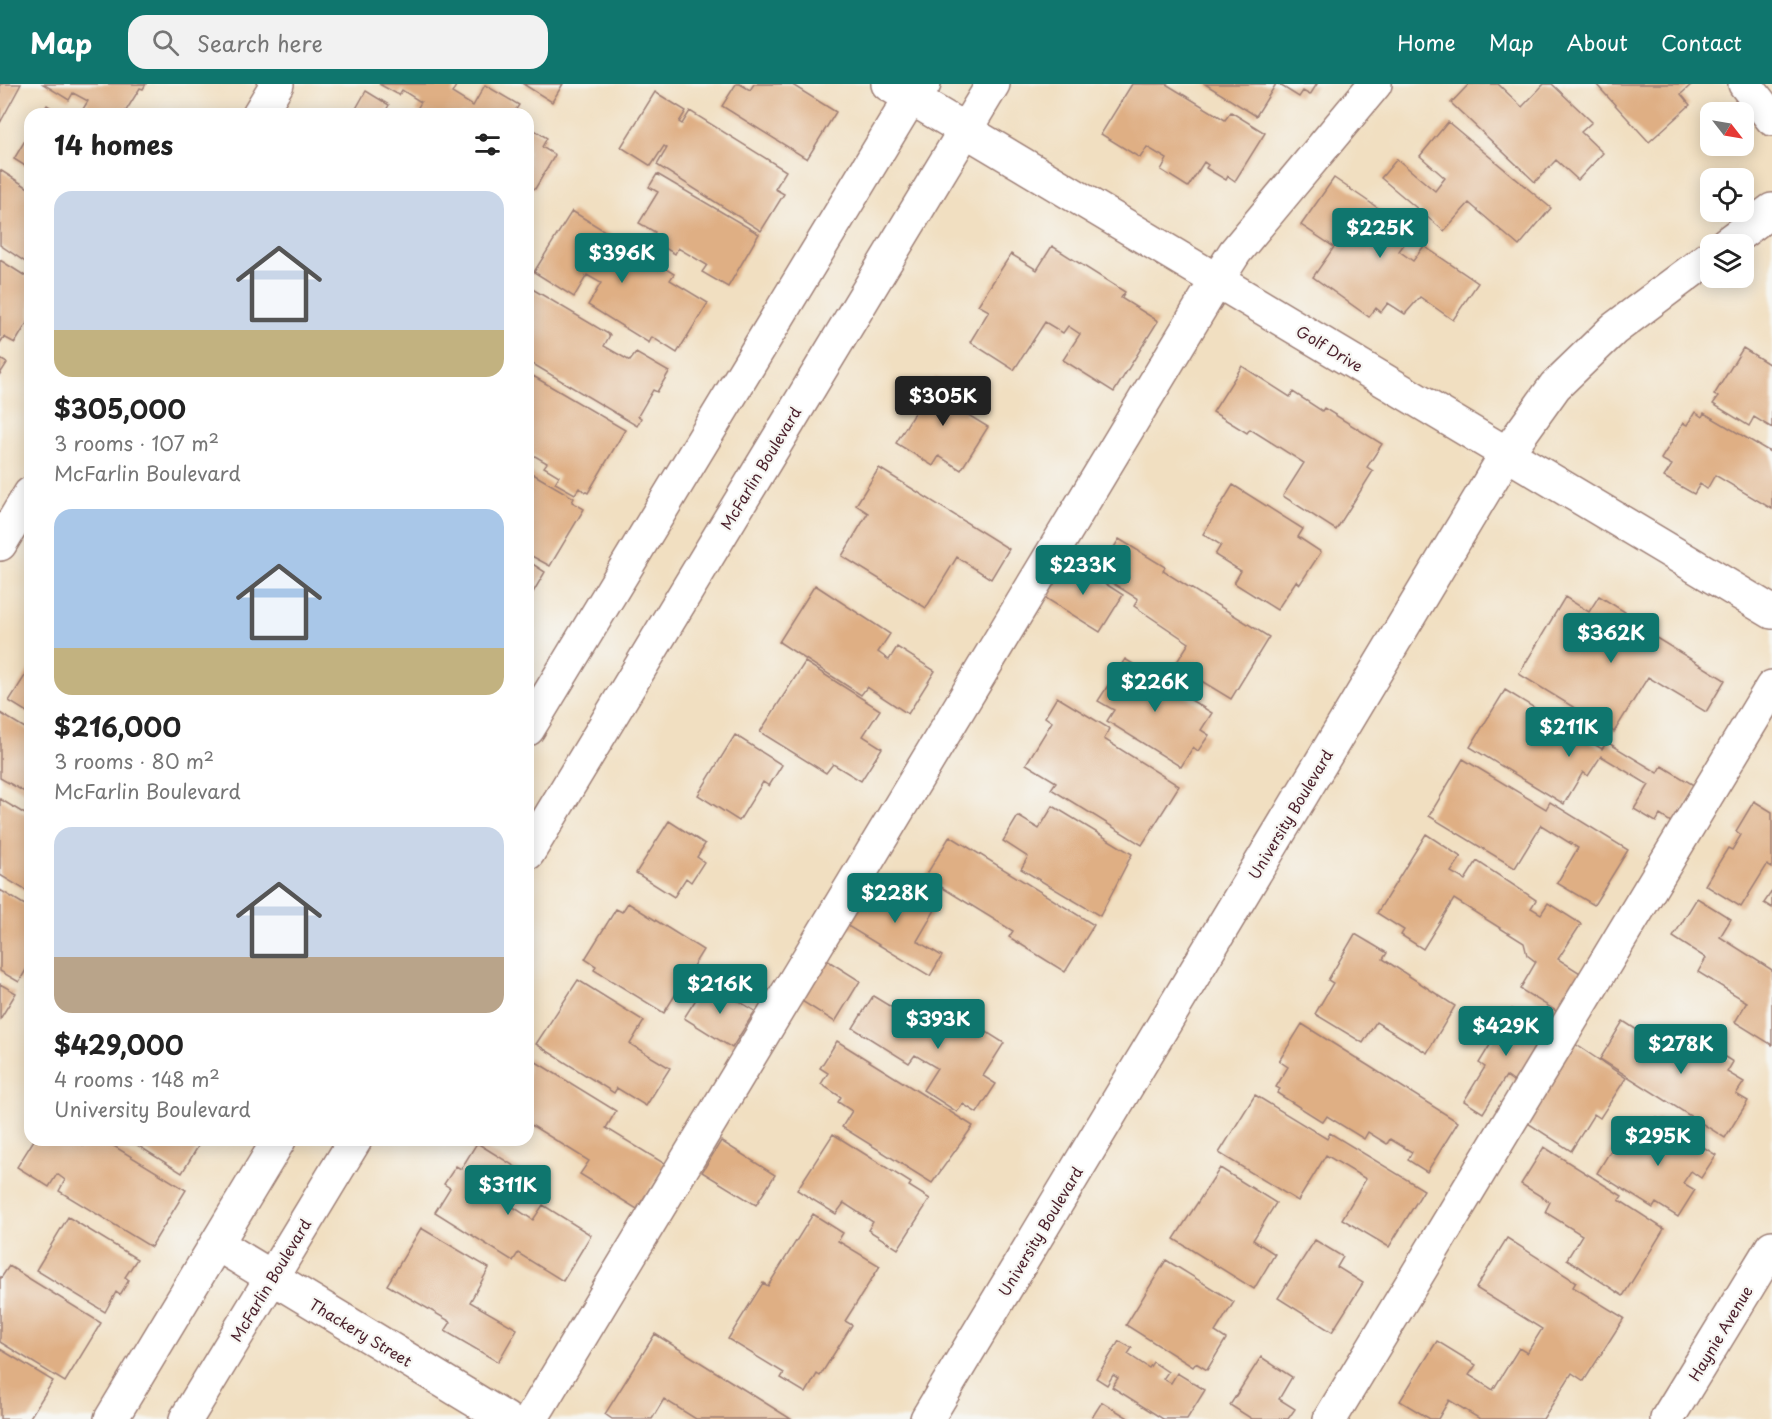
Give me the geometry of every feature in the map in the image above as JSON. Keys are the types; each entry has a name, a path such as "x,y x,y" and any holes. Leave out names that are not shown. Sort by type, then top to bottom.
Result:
{"street":[{"path":"263,108 277,84"},
{"name":"McFarlin Boulevard","path":"534,843 993,84"},
{"path":"531,1419 1216,280 1235,252 1375,84"},
{"path":"1745,84 1772,119"},
{"path":"534,719 908,88"},
{"name":"Golf Drive","path":"908,88 965,130 1772,612"},
{"path":"1740,234 1772,210"},
{"name":"University Boulevard","path":"927,1419 1507,453 1555,386 1605,338 1700,264"},
{"path":"0,544 24,504"},
{"path":"1330,1419 1772,687"},
{"path":"111,1419 275,1146"},
{"name":"McFarlin Boulevard","path":"186,1419 351,1146"},
{"name":"Thackery Street","path":"217,1244 506,1419"},
{"name":"Haynie Avenue","path":"1667,1419 1772,1247"}],"building":[{"path":"0,84 21,84 0,123"},
{"path":"43,84 146,84 143,89 140,88 128,108 84,108 88,101 73,93 69,100"},
{"path":"379,84 457,84 452,93 473,106 485,85 519,105 517,108 418,108 421,102 402,90 399,95"},
{"path":"523,84 563,84 552,102"},
{"path":"736,84 750,90 754,84 791,84 836,112 807,159 722,106"},
{"path":"1132,84 1166,84 1225,120 1231,112 1265,133 1235,181 1228,176 1226,180 1206,168 1208,165 1204,162 1188,187 1161,170 1167,159 1147,147 1140,158 1101,134"},
{"path":"1205,84 1276,84 1256,116"},
{"path":"1278,84 1317,84 1310,95 1303,91 1299,97"},
{"path":"1469,84 1498,84 1522,107 1544,84 1552,84 1592,122 1581,132 1603,153 1578,180 1556,160 1535,182 1451,103"},
{"path":"1596,84 1692,84 1681,94 1690,105 1649,142"},
{"path":"366,91 389,105 387,108 356,108"},
{"path":"655,92 686,111 679,122 682,124 690,111 786,171 775,189 784,194 761,231 657,165 667,148 664,146 651,166 621,147"},
{"path":"1448,122 1551,208 1519,246 1469,203 1444,231 1381,178 1397,159 1435,191 1445,178 1420,156"},
{"path":"534,130 547,138 542,147 555,155 535,189"},
{"path":"24,142 24,165 14,159"},
{"path":"0,170 24,185 24,261 0,245"},
{"path":"657,174 759,234 728,287 702,272 707,265 678,248 675,254 650,239 655,232 639,223 658,192 649,187"},
{"path":"1334,178 1413,232 1399,251 1413,261 1424,246 1478,283 1453,320 1420,297 1405,314 1388,303 1381,312 1376,308 1369,317 1313,277 1334,247 1301,225"},
{"path":"572,211 613,236 603,251 615,259 625,243 674,274 670,280 708,303 677,353 652,337 649,343 588,305 601,283 587,275 574,297 534,272"},
{"path":"1052,246 1125,292 1121,298 1158,321 1114,392 1063,360 1080,334 1068,326 1063,333 1045,322 1014,370 970,342 989,311 978,305 1011,254 1037,270"},
{"path":"0,260 24,275 24,328 15,343 4,337 0,343"},
{"path":"534,290 610,335 604,346 630,361 636,353 669,372 657,392 653,390 638,416 641,418 637,426 534,365"},
{"path":"1743,348 1772,366 1772,428 1754,417 1749,426 1713,404 1718,397 1714,395"},
{"path":"0,359 7,363 0,374"},
{"path":"1242,366 1290,397 1293,392 1322,411 1324,408 1382,444 1367,467 1373,471 1336,530 1283,496 1304,463 1250,429 1247,433 1213,412"},
{"path":"534,377 625,430 588,493 579,488 575,494 555,483 559,476 544,467 547,463 534,455"},
{"path":"936,377 974,400 965,413 988,427 961,470 939,456 933,466 896,443"},
{"path":"1695,412 1702,417 1704,413 1772,453 1772,509 1715,475 1707,489 1700,484 1694,494 1664,477 1672,465 1661,459 1683,423 1687,425"},
{"path":"879,468 1009,549 991,579 957,557 926,608 842,556 868,513 856,505"},
{"path":"534,475 574,498 572,502 584,509 550,566 534,557"},
{"path":"1233,485 1303,529 1298,537 1321,552 1300,584 1296,581 1277,610 1234,583 1241,571 1215,555 1221,545 1203,534"},
{"path":"1119,539 1165,567 1163,571 1269,637 1231,699 1175,665 1189,643 1134,606 1138,599 1098,574"},
{"path":"1067,559 1123,595 1100,632 1044,597"},
{"path":"534,565 545,572 534,591"},
{"path":"815,585 890,634 878,652 889,660 897,647 935,671 908,714 867,687 861,695 779,642"},
{"path":"1599,596 1625,612 1622,617 1725,680 1706,712 1648,677 1614,732 1519,674 1565,597 1589,612"},
{"path":"1125,659 1212,713 1201,730 1209,735 1198,751 1193,747 1181,767 1107,721 1114,710 1098,701"},
{"path":"805,662 880,710 863,736 882,748 861,781 833,764 826,773 760,732"},
{"path":"24,677 24,710 9,701"},
{"path":"1505,690 1602,749 1607,742 1658,773 1662,766 1697,787 1674,824 1660,815 1656,822 1634,809 1649,785 1601,756 1588,776 1583,772 1564,804 1470,747"},
{"path":"1057,697 1110,729 1104,739 1179,786 1142,845 1051,789 1056,782 1026,764 1052,722 1045,717"},
{"path":"0,713 24,727 24,792 0,778"},
{"path":"735,735 782,765 769,786 763,782 739,821 698,795"},
{"path":"1463,759 1546,809 1550,802 1628,850 1594,905 1557,883 1578,848 1541,825 1515,868 1429,816"},
{"path":"0,799 24,813 24,889 0,875"},
{"path":"1754,801 1772,812 1772,868 1767,865 1741,907 1705,885 1728,848 1732,850 1741,835 1736,831"},
{"path":"1053,806 1132,854 1100,916 1021,869 1028,857 1003,841 1018,816 1039,829"},
{"path":"669,821 705,844 697,857 704,862 691,882 686,878 674,897 636,873"},
{"path":"1426,834 1461,857 1451,872 1465,880 1477,861 1536,900 1531,908 1541,914 1548,903 1581,924 1558,959 1585,976 1561,1014 1520,989 1536,962 1527,955 1524,943 1454,899 1423,949 1401,935 1404,930 1377,913"},
{"path":"950,836 1094,925 1065,972 1009,937 1013,931 925,877"},
{"path":"876,875 935,910 917,941 942,956 930,976 846,925"},
{"path":"0,890 24,904 24,973 19,982 0,971"},
{"path":"1772,891 1772,908 1764,903"},
{"path":"1697,898 1731,919 1720,937 1772,970 1772,1045 1735,1022 1747,1002 1698,972 1706,958 1673,937"},
{"path":"628,903 703,950 664,1013 594,970 596,966 585,959 616,909 622,912"},
{"path":"1355,934 1387,953 1383,959 1455,1006 1427,1053 1376,1022 1363,1043 1315,1014 1333,983 1328,980"},
{"path":"822,957 860,981 835,1022 797,998"},
{"path":"578,980 644,1021 630,1044 670,1068 646,1106 617,1088 614,1093 536,1044"},
{"path":"707,982 755,1011 732,1048 684,1018"},
{"path":"0,984 16,993 0,1019"},
{"path":"873,996 924,1027 939,1002 1004,1043 983,1076 996,1084 977,1113 963,1104 957,1112 923,1090 937,1068 915,1055 909,1063 853,1028"},
{"path":"1512,1009 1549,1031 1516,1083 1506,1076 1483,1113 1464,1101 1485,1067 1479,1063"},
{"path":"1623,1021 1648,1037 1645,1042 1656,1049 1674,1025 1733,1062 1727,1072 1744,1082 1736,1094 1748,1101 1725,1138 1600,1059"},
{"path":"1302,1024 1458,1122 1427,1172 1408,1160 1412,1152 1390,1139 1387,1144 1368,1132 1364,1139 1327,1116 1323,1122 1277,1093 1280,1089 1276,1087 1288,1067 1279,1061"},
{"path":"1569,1040 1626,1078 1600,1118 1594,1114 1571,1151 1520,1118"},
{"path":"837,1041 973,1126 932,1183 842,1127 852,1111 838,1102 841,1097 821,1084 828,1073 820,1068"},
{"path":"534,1061 616,1111 606,1128 665,1164 637,1209 580,1174 589,1161 534,1127"},
{"path":"1255,1095 1327,1139 1330,1133 1424,1190 1389,1247 1342,1219 1366,1179 1326,1155 1298,1201 1219,1153"},
{"path":"1657,1118 1716,1155 1701,1178 1691,1171 1683,1183 1695,1190 1678,1217 1656,1203 1653,1208 1597,1173 1617,1140 1636,1152"},
{"path":"833,1134 911,1183 909,1186 930,1199 898,1249 868,1230 873,1222 844,1203 836,1214 797,1190"},
{"path":"721,1141 775,1175 756,1205 702,1172"},
{"path":"30,1146 114,1146 186,1190 151,1247 59,1191 65,1180 57,1174 49,1187 17,1167"},
{"path":"139,1146 198,1146 182,1173"},
{"path":"475,1146 482,1146 522,1171 504,1201 533,1220 543,1205 591,1235 563,1281 518,1253 513,1261 435,1212 450,1188 444,1184 456,1166 461,1169"},
{"path":"1544,1147 1622,1196 1619,1200 1664,1229 1623,1296 1567,1259 1582,1235 1545,1212 1550,1202 1521,1184"},
{"path":"1220,1168 1276,1203 1253,1240 1275,1254 1254,1289 1174,1239"},
{"path":"813,1214 843,1233 838,1241 880,1266 845,1321 852,1325 820,1376 817,1374 806,1393 781,1378 784,1373 728,1339 763,1283 768,1286"},
{"path":"68,1217 137,1259 125,1277 129,1280 120,1295 116,1292 105,1312 36,1270"},
{"path":"421,1228 489,1268 470,1302 517,1329 498,1362 445,1331 451,1322 387,1285"},
{"path":"1507,1238 1576,1282 1573,1287 1624,1318 1584,1381 1572,1373 1543,1419 1480,1419 1449,1400 1438,1419 1430,1419 1400,1401 1437,1341 1476,1365 1469,1375 1493,1390 1519,1348 1527,1353 1542,1329 1476,1288"},
{"path":"1315,1240 1343,1257 1337,1267 1363,1283 1332,1332 1278,1298"},
{"path":"1166,1260 1234,1302 1215,1332 1226,1339 1207,1370 1196,1363 1193,1367 1126,1325"},
{"path":"9,1266 101,1323 65,1382 0,1342 0,1277"},
{"path":"655,1334 791,1419 696,1419 664,1399 652,1419 612,1419 605,1414"},
{"path":"1119,1341 1132,1348 1128,1354 1149,1368 1153,1362 1168,1372 1163,1379 1171,1383 1177,1373 1205,1390 1187,1419 1163,1419 1112,1387 1118,1378 1113,1375 1107,1385 1096,1378"},
{"path":"0,1349 53,1381 29,1419 0,1419"},
{"path":"1261,1357 1292,1377 1279,1399 1295,1409 1288,1419 1252,1419 1230,1405"},
{"path":"1102,1402 1130,1419 1091,1419"}]}
